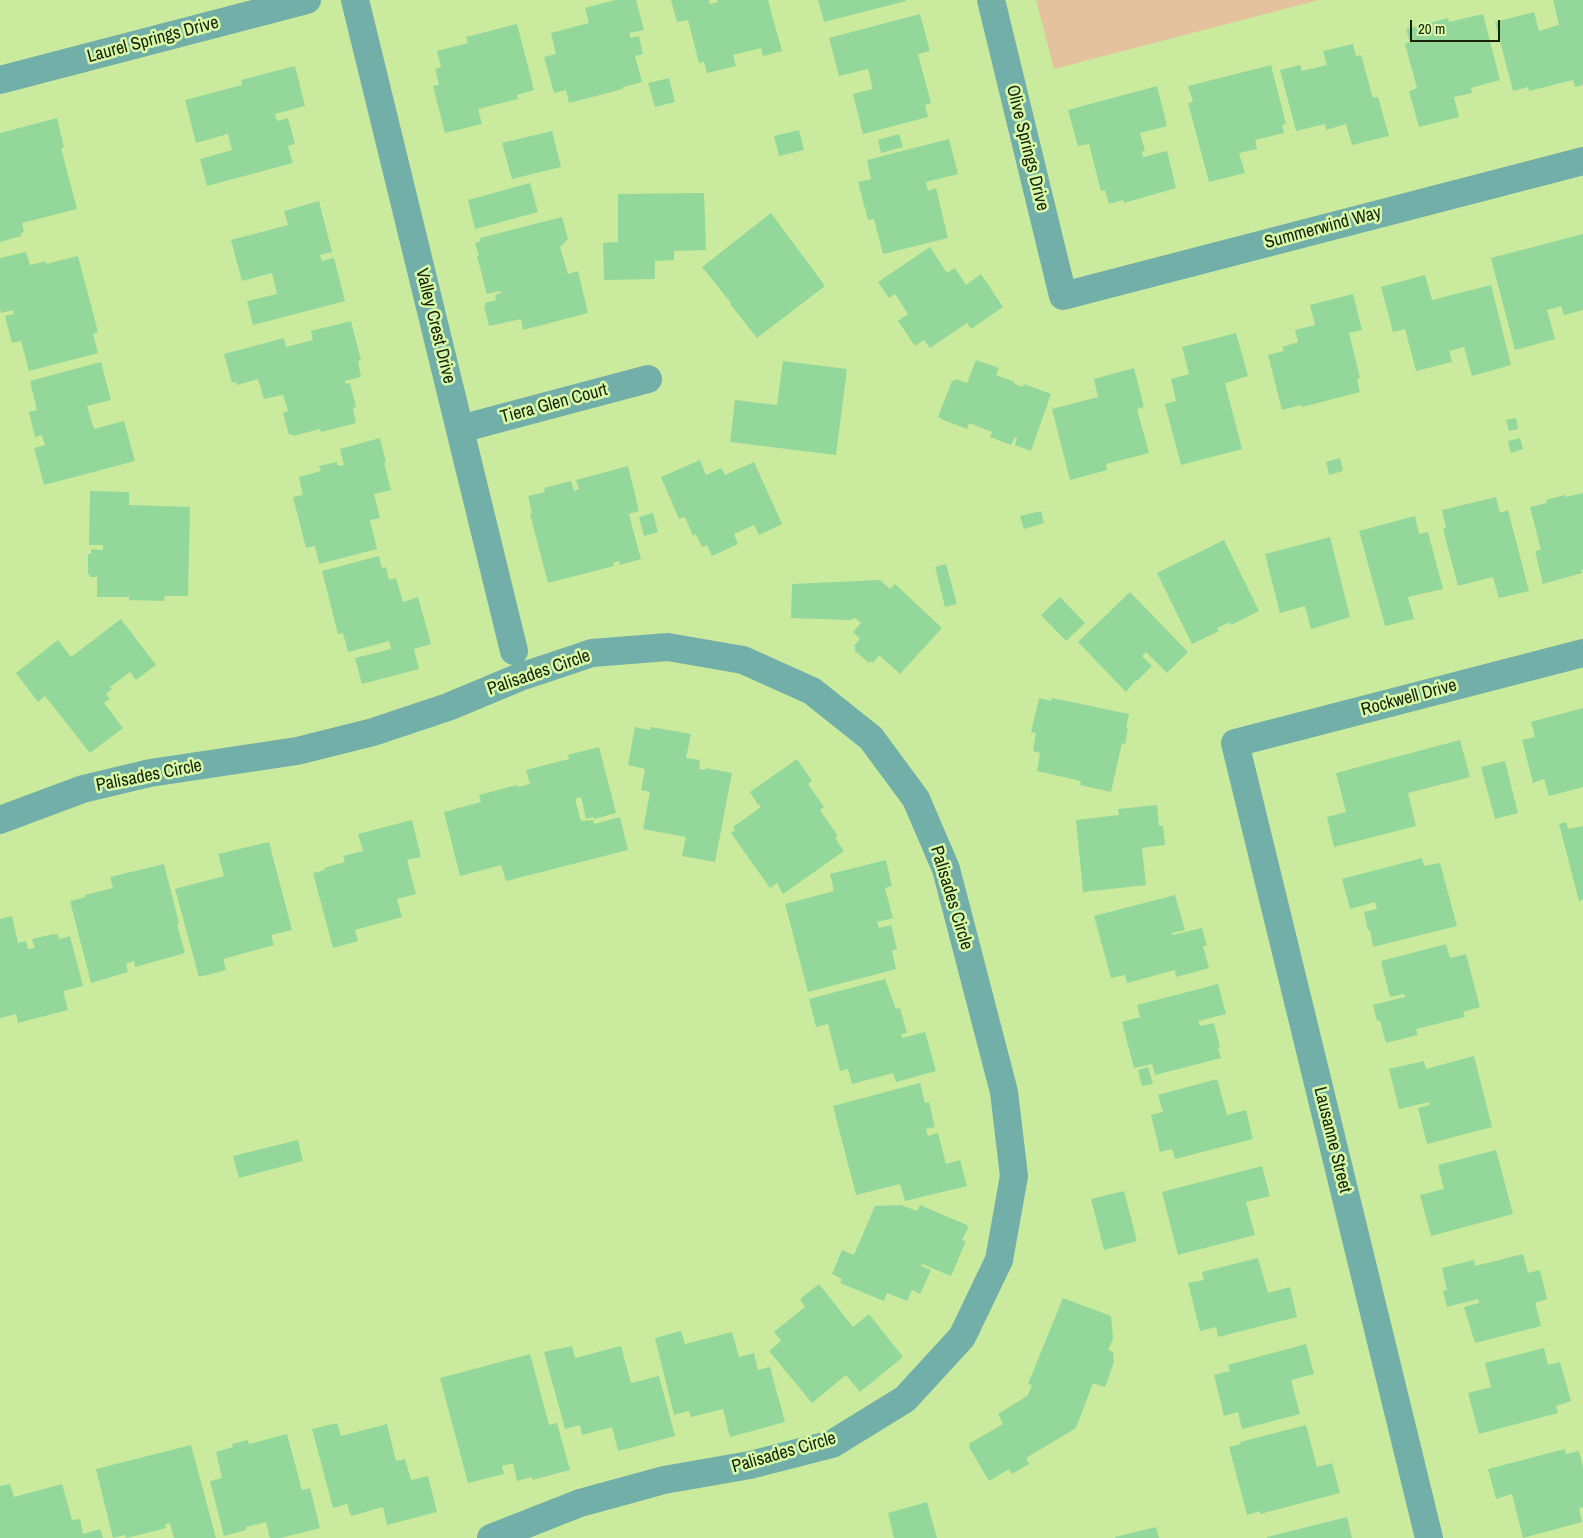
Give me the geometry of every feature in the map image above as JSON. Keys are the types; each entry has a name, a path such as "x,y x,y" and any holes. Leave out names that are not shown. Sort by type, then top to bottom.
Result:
{"street":[{"name":"Laurel Springs Drive","path":"0,80 307,0"},
{"name":"Valley Crest Drive","path":"355,0 514,651"},
{"name":"Olive Springs Drive","path":"991,0 1063,296"},
{"name":"Summerwind Way","path":"1063,296 1583,161"},
{"name":"Tiera Glen Court","path":"460,428 648,379"},
{"name":"Palisades Circle","path":"0,820 83,789 150,773 297,751 373,732 448,707 520,677 592,653 668,647 743,660 812,691 871,738 916,799 946,869 1002,1083 1014,1176 999,1260 962,1336 905,1399 832,1444 750,1465 664,1480 589,1500 491,1538"},
{"name":"Rockwell Drive","path":"1235,743 1583,652"},
{"name":"Lausanne Street","path":"1235,743 1429,1538"}],"shaded area":[{"path":"1036,0 1319,0 1054,69"}],"building":[{"path":"615,0 636,0 644,30 629,33 631,38 639,36 643,54 635,56 642,82 569,103 566,90 554,93 544,57 556,54 551,33 589,23 585,8"},
{"path":"671,0 709,0 710,4 718,2 717,0 768,0 782,51 763,56 761,48 733,55 736,66 707,73 704,62 699,63 688,20 677,22"},
{"path":"818,0 906,0 906,1 824,22"},
{"path":"1553,0 1583,0 1583,85 1575,87 1573,80 1529,91 1528,87 1513,91 1495,22 1534,12 1539,31 1559,25"},
{"path":"920,14 930,51 918,54 931,103 925,105 928,117 863,134 853,94 873,89 868,69 839,76 829,38"},
{"path":"1483,14 1500,80 1471,88 1472,93 1454,97 1459,117 1419,127 1409,91 1417,88 1405,44 1410,42 1406,29 1448,18 1449,22"},
{"path":"517,24 534,90 517,95 518,99 478,109 482,124 445,133 433,86 439,85 435,69 441,67 437,51 468,43 466,37"},
{"path":"1353,44 1356,56 1361,55 1373,98 1378,97 1389,136 1352,145 1346,124 1326,130 1325,124 1296,131 1280,70 1300,65 1302,71 1327,65 1323,51"},
{"path":"1271,65 1286,124 1282,125 1284,133 1255,140 1257,149 1239,153 1245,173 1209,182 1188,103 1193,102 1188,86"},
{"path":"295,66 305,106 275,114 277,121 288,118 295,144 288,146 293,163 207,186 200,159 232,150 228,134 196,143 185,100 242,85 241,80"},
{"path":"669,78 675,102 655,107 648,83"},
{"path":"1157,86 1167,126 1140,133 1145,151 1142,152 1143,157 1167,151 1176,188 1124,203 1123,200 1109,204 1105,190 1101,191 1089,144 1078,146 1068,110"},
{"path":"57,118 64,147 61,148 77,209 22,223 24,232 21,233 21,236 0,242 0,133"},
{"path":"799,130 804,150 779,156 774,136"},
{"path":"552,131 561,167 512,179 502,143"},
{"path":"899,134 903,147 881,153 878,140"},
{"path":"949,139 958,174 926,182 928,191 936,188 948,238 883,254 874,219 868,220 858,182 871,179 867,160"},
{"path":"530,183 538,212 475,229 468,200"},
{"path":"704,193 706,250 674,251 674,260 655,261 655,279 604,280 603,243 618,242 618,194"},
{"path":"319,201 332,252 320,255 322,261 334,258 345,301 253,325 247,301 277,294 272,273 242,281 231,240 288,225 284,211"},
{"path":"771,213 825,286 757,338 702,267"},
{"path":"562,217 568,239 560,247 568,274 578,271 588,313 523,330 521,319 489,326 484,305 496,300 495,295 501,293 500,291 487,294 475,243 481,241 480,238"},
{"path":"1583,234 1583,310 1564,315 1561,306 1547,310 1555,339 1515,350 1491,258"},
{"path":"930,247 947,273 955,268 966,285 981,274 1003,307 971,329 967,323 930,348 924,340 915,346 898,321 908,314 895,294 889,298 878,282"},
{"path":"26,252 30,265 46,261 46,264 78,256 98,332 93,334 98,353 29,371 21,341 12,343 5,316 14,314 13,310 1,313 0,307 0,258"},
{"path":"1425,275 1432,300 1491,285 1511,365 1472,376 1464,347 1449,351 1452,362 1416,371 1405,329 1393,332 1381,287"},
{"path":"1353,294 1362,330 1349,333 1360,378 1357,379 1360,392 1302,407 1301,405 1282,410 1268,355 1284,351 1282,347 1298,342 1295,330 1315,325 1310,305"},
{"path":"351,321 361,360 358,361 361,377 345,381 346,384 350,383 356,407 353,408 356,423 321,432 320,429 293,436 292,434 289,435 283,413 288,411 283,395 264,399 258,379 237,385 236,382 232,383 224,354 284,338 286,347 313,340 311,331"},
{"path":"1236,333 1248,376 1225,383 1242,449 1181,465 1165,404 1176,401 1171,379 1189,374 1182,347"},
{"path":"976,360 999,368 996,375 1015,382 1014,384 1023,387 1024,384 1051,394 1031,451 1015,445 1017,438 1015,437 1011,445 990,437 992,432 969,423 967,429 938,417 952,381 956,379 967,383"},
{"path":"783,361 847,369 836,455 730,442 735,400 777,405"},
{"path":"101,362 111,400 87,406 94,429 124,421 135,461 44,485 34,448 45,445 42,435 35,437 29,412 37,410 30,381"},
{"path":"1134,368 1144,407 1137,409 1149,453 1106,464 1107,470 1070,480 1052,409 1098,397 1094,379"},
{"path":"1516,418 1518,429 1509,431 1506,420"},
{"path":"380,438 391,490 374,494 380,518 370,520 377,549 319,564 315,546 306,548 293,497 303,495 299,477 321,471 319,466 337,462 338,466 344,465 340,449"},
{"path":"1520,438 1523,449 1511,453 1508,441"},
{"path":"1340,458 1343,471 1329,475 1326,462"},
{"path":"700,460 706,475 721,468 725,475 754,462 782,524 759,535 754,525 734,534 738,544 712,556 707,545 702,547 696,534 693,536 685,517 679,519 661,477"},
{"path":"628,466 639,511 629,514 641,559 620,565 619,561 613,563 614,566 548,583 530,514 532,513 528,496 545,492 544,488 571,481 574,491 579,489 576,480"},
{"path":"90,491 129,492 129,505 190,507 188,596 165,596 164,601 129,600 129,597 97,597 97,577 90,577 88,574 88,554 91,554 91,549 103,550 103,545 89,545"},
{"path":"1583,493 1582,573 1543,584 1535,551 1541,550 1530,507 1547,503 1546,500"},
{"path":"1496,497 1500,513 1508,510 1529,591 1499,598 1493,577 1458,586 1443,529 1446,528 1442,510"},
{"path":"1041,511 1044,523 1024,529 1020,516"},
{"path":"653,513 658,532 644,536 639,517"},
{"path":"1415,516 1419,534 1428,532 1443,589 1408,597 1414,619 1385,626 1359,531"},
{"path":"1330,537 1350,617 1311,629 1305,606 1280,613 1265,554"},
{"path":"1224,540 1259,611 1231,625 1230,622 1217,628 1219,631 1192,644 1157,573"},
{"path":"379,556 382,568 386,567 389,580 396,578 403,602 418,597 431,644 414,649 419,669 362,684 355,658 391,649 389,641 348,652 343,633 338,634 322,571"},
{"path":"946,564 957,604 945,607 935,567"},
{"path":"880,580 890,589 895,584 942,628 900,674 879,655 873,663 871,661 869,663 854,650 856,648 854,646 860,639 853,632 861,623 855,618 851,620 791,618 792,584"},
{"path":"1130,592 1188,652 1167,673 1146,652 1142,656 1152,666 1126,692 1078,642"},
{"path":"1060,597 1085,623 1066,641 1041,615"},
{"path":"121,619 156,665 136,680 130,672 110,687 112,689 106,694 110,699 104,703 123,728 90,753 45,696 38,702 16,673 58,640 71,657"},
{"path":"1039,698 1051,701 1052,698 1129,714 1125,744 1122,743 1111,792 1080,785 1081,781 1037,771 1040,753 1033,751 1036,733 1031,732"},
{"path":"1583,708 1583,787 1549,796 1544,779 1533,783 1522,740 1535,737 1531,722"},
{"path":"635,727 650,730 651,727 691,734 686,758 700,760 699,769 706,770 706,768 732,773 715,862 682,856 686,837 643,829 650,792 641,790 645,769 628,765"},
{"path":"1460,740 1470,777 1408,793 1416,826 1334,847 1327,817 1346,812 1336,773"},
{"path":"599,747 616,813 594,819 593,817 586,819 581,797 575,799 581,821 593,820 594,824 620,817 628,850 506,881 501,865 460,876 444,812 481,802 479,795 517,785 518,787 530,784 526,770 569,759 568,755"},
{"path":"797,759 812,781 808,784 824,807 820,810 838,836 835,838 844,851 783,894 777,883 770,888 731,833 735,830 733,827 761,807 750,792"},
{"path":"1505,761 1518,813 1495,819 1481,767"},
{"path":"1157,805 1159,826 1163,826 1165,845 1142,848 1146,885 1083,892 1076,820 1119,815 1118,809"},
{"path":"412,820 421,857 407,860 416,894 397,899 402,917 355,930 358,941 333,948 313,873 345,862 343,856 363,851 358,834"},
{"path":"1566,822 1568,829 1583,826 1583,900 1579,901 1559,824"},
{"path":"269,842 292,930 271,935 274,945 223,959 226,970 199,977 175,889 224,876 218,854"},
{"path":"1422,858 1424,866 1440,863 1457,926 1373,947 1364,912 1377,909 1375,902 1350,909 1342,879"},
{"path":"886,860 892,886 885,888 893,918 877,922 879,928 891,925 897,949 892,951 896,969 808,992 785,904 834,891 830,874"},
{"path":"164,864 185,953 135,967 134,961 126,964 128,972 91,983 70,901 113,888 110,877"},
{"path":"1175,895 1185,930 1172,933 1173,935 1202,928 1207,946 1203,946 1209,968 1176,977 1175,970 1127,983 1125,975 1111,978 1094,916"},
{"path":"12,916 18,943 26,941 28,949 35,948 32,939 54,934 58,934 59,939 70,936 83,986 63,991 68,1010 18,1023 16,1014 0,1018 0,919"},
{"path":"1446,944 1450,958 1466,954 1480,1007 1463,1012 1465,1017 1416,1029 1418,1035 1386,1043 1373,1005 1405,997 1404,994 1390,997 1381,961"},
{"path":"885,979 896,1009 900,1008 907,1033 901,1034 902,1038 925,1032 936,1071 896,1082 893,1073 852,1084 848,1069 840,1071 828,1024 816,1027 809,999"},
{"path":"1218,984 1226,1014 1198,1021 1200,1026 1214,1023 1221,1058 1155,1075 1152,1064 1134,1068 1122,1022 1140,1017 1137,1005"},
{"path":"1474,1056 1492,1127 1427,1144 1418,1108 1430,1105 1429,1102 1399,1109 1389,1069 1424,1061 1426,1069"},
{"path":"1148,1067 1153,1084 1142,1086 1138,1070"},
{"path":"1217,1079 1227,1115 1246,1110 1253,1139 1175,1159 1172,1149 1160,1152 1151,1115 1163,1112 1158,1095"},
{"path":"920,1083 925,1103 929,1102 935,1127 926,1129 928,1136 938,1133 946,1164 960,1160 967,1186 905,1201 900,1184 856,1195 833,1106"},
{"path":"298,1140 303,1161 239,1178 233,1156"},
{"path":"1496,1150 1513,1214 1431,1236 1420,1195 1444,1189 1438,1165"},
{"path":"1262,1166 1270,1196 1246,1202 1255,1235 1178,1255 1162,1192"},
{"path":"1124,1191 1137,1241 1104,1250 1091,1199"},
{"path":"901,1205 917,1211 920,1205 969,1226 962,1240 966,1241 951,1276 922,1264 921,1266 931,1270 920,1294 912,1290 907,1301 887,1293 884,1301 840,1283 842,1279 832,1274 842,1250 854,1255 875,1206"},
{"path":"1523,1254 1528,1273 1540,1270 1547,1299 1535,1303 1541,1326 1475,1343 1464,1307 1479,1303 1478,1299 1447,1307 1443,1291 1447,1290 1442,1268 1474,1260 1475,1266"},
{"path":"1258,1258 1268,1293 1290,1287 1297,1317 1218,1337 1216,1327 1200,1331 1188,1283 1204,1280 1202,1272"},
{"path":"819,1284 853,1327 869,1314 903,1357 860,1392 846,1375 812,1403 769,1351 781,1341 774,1332 805,1307 800,1299"},
{"path":"1063,1298 1111,1316 1113,1339 1108,1350 1113,1352 1114,1362 1105,1387 1093,1383 1076,1428 1026,1458 1029,1464 1012,1474 1009,1469 989,1481 969,1447 970,1443 1003,1424 998,1414 1025,1396 1027,1397 1032,1385 1028,1384"},
{"path":"681,1331 685,1344 732,1332 739,1357 754,1353 758,1370 770,1367 785,1422 730,1437 723,1409 691,1417 689,1411 674,1415 655,1338"},
{"path":"1306,1344 1314,1374 1291,1380 1300,1414 1242,1429 1238,1412 1224,1416 1214,1375 1230,1371 1228,1365"},
{"path":"572,1346 575,1358 621,1346 631,1383 659,1376 675,1436 618,1451 612,1427 582,1435 580,1425 565,1429 544,1352"},
{"path":"1544,1348 1548,1365 1560,1362 1571,1401 1556,1406 1558,1413 1479,1434 1468,1393 1491,1387 1485,1363"},
{"path":"530,1354 549,1425 557,1423 570,1470 532,1480 532,1477 517,1481 513,1463 502,1466 504,1474 468,1483 440,1378"},
{"path":"337,1423 341,1436 387,1424 396,1461 405,1459 411,1480 428,1476 437,1512 387,1525 383,1507 351,1516 347,1504 333,1508 312,1429"},
{"path":"1306,1425 1317,1467 1332,1463 1340,1493 1260,1514 1260,1511 1247,1515 1229,1447 1241,1444 1240,1442"},
{"path":"287,1434 302,1490 310,1488 320,1528 281,1538 270,1538 266,1522 246,1527 246,1530 224,1536 210,1481 222,1478 216,1452 233,1447 232,1444 248,1440 249,1444"},
{"path":"191,1445 216,1538 174,1538 170,1523 165,1524 166,1528 126,1538 125,1535 113,1538 96,1469"},
{"path":"1565,1449 1566,1454 1579,1451 1583,1467 1583,1507 1579,1508 1582,1522 1523,1538 1512,1494 1496,1499 1488,1469"},
{"path":"10,1484 14,1497 62,1484 72,1520 80,1519 83,1534 100,1529 103,1538 0,1538 0,1486"},
{"path":"927,1502 937,1538 894,1538 888,1513"},
{"path":"1347,1517 1352,1538 1267,1538 1267,1537"},
{"path":"1156,1527 1159,1538 1115,1538 1115,1537"}]}
